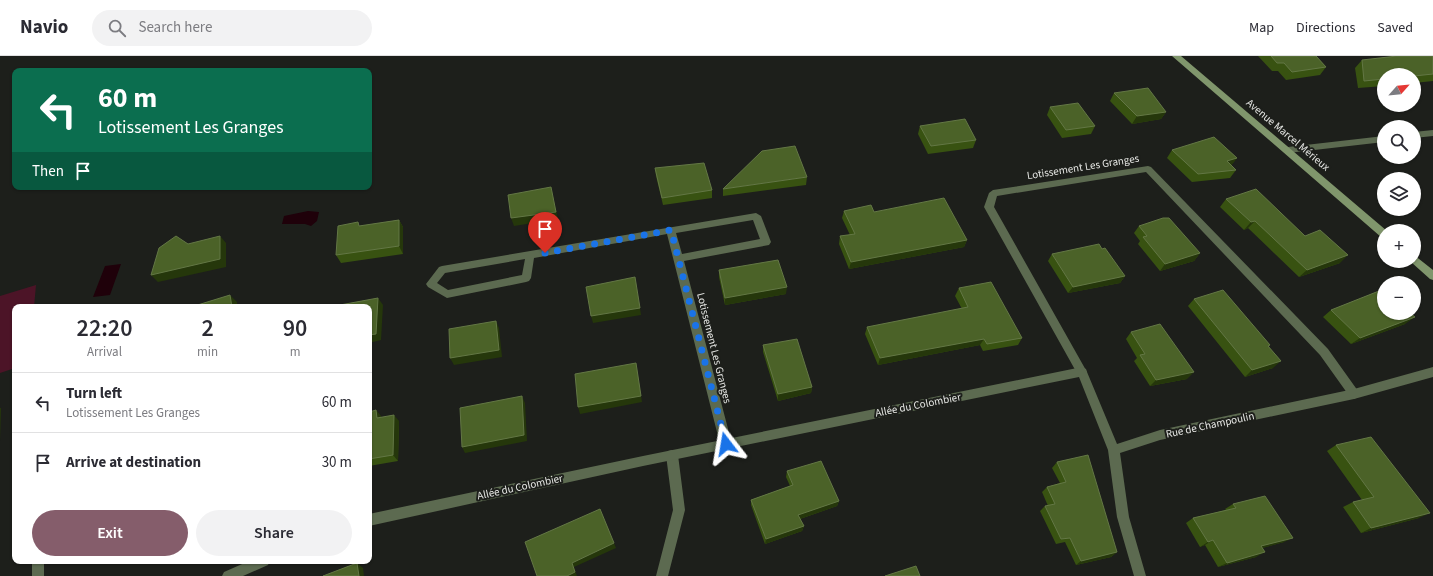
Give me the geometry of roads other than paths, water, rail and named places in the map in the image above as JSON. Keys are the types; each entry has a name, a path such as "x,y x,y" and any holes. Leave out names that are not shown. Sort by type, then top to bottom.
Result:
{"main road":[{"name":"Avenue Marcel Mérieux","path":"1176,56 1288,150 1377,228"},
{"path":"1421,265 1433,276"}],"street":[{"path":"1421,134 1433,133"},
{"path":"1288,150 1377,140"},
{"name":"Lotissement Les Granges","path":"1082,372 989,207 993,193 1148,169 1324,352 1354,394"},
{"path":"530,256 526,278 447,294 431,284 442,270 756,216 766,242 679,258"},
{"name":"Lotissement Les Granges","path":"671,230 726,444"},
{"path":"1082,372 1114,450 1123,517 1140,576"},
{"name":"Allée du Colombier","path":"372,519 672,455 1082,372"},
{"name":"Rue de Champoulin","path":"1114,450 1160,435 1354,394 1433,372"},
{"path":"662,576 679,510 672,455"},
{"path":"38,564 38,576"},
{"path":"228,576 257,564"}]}
